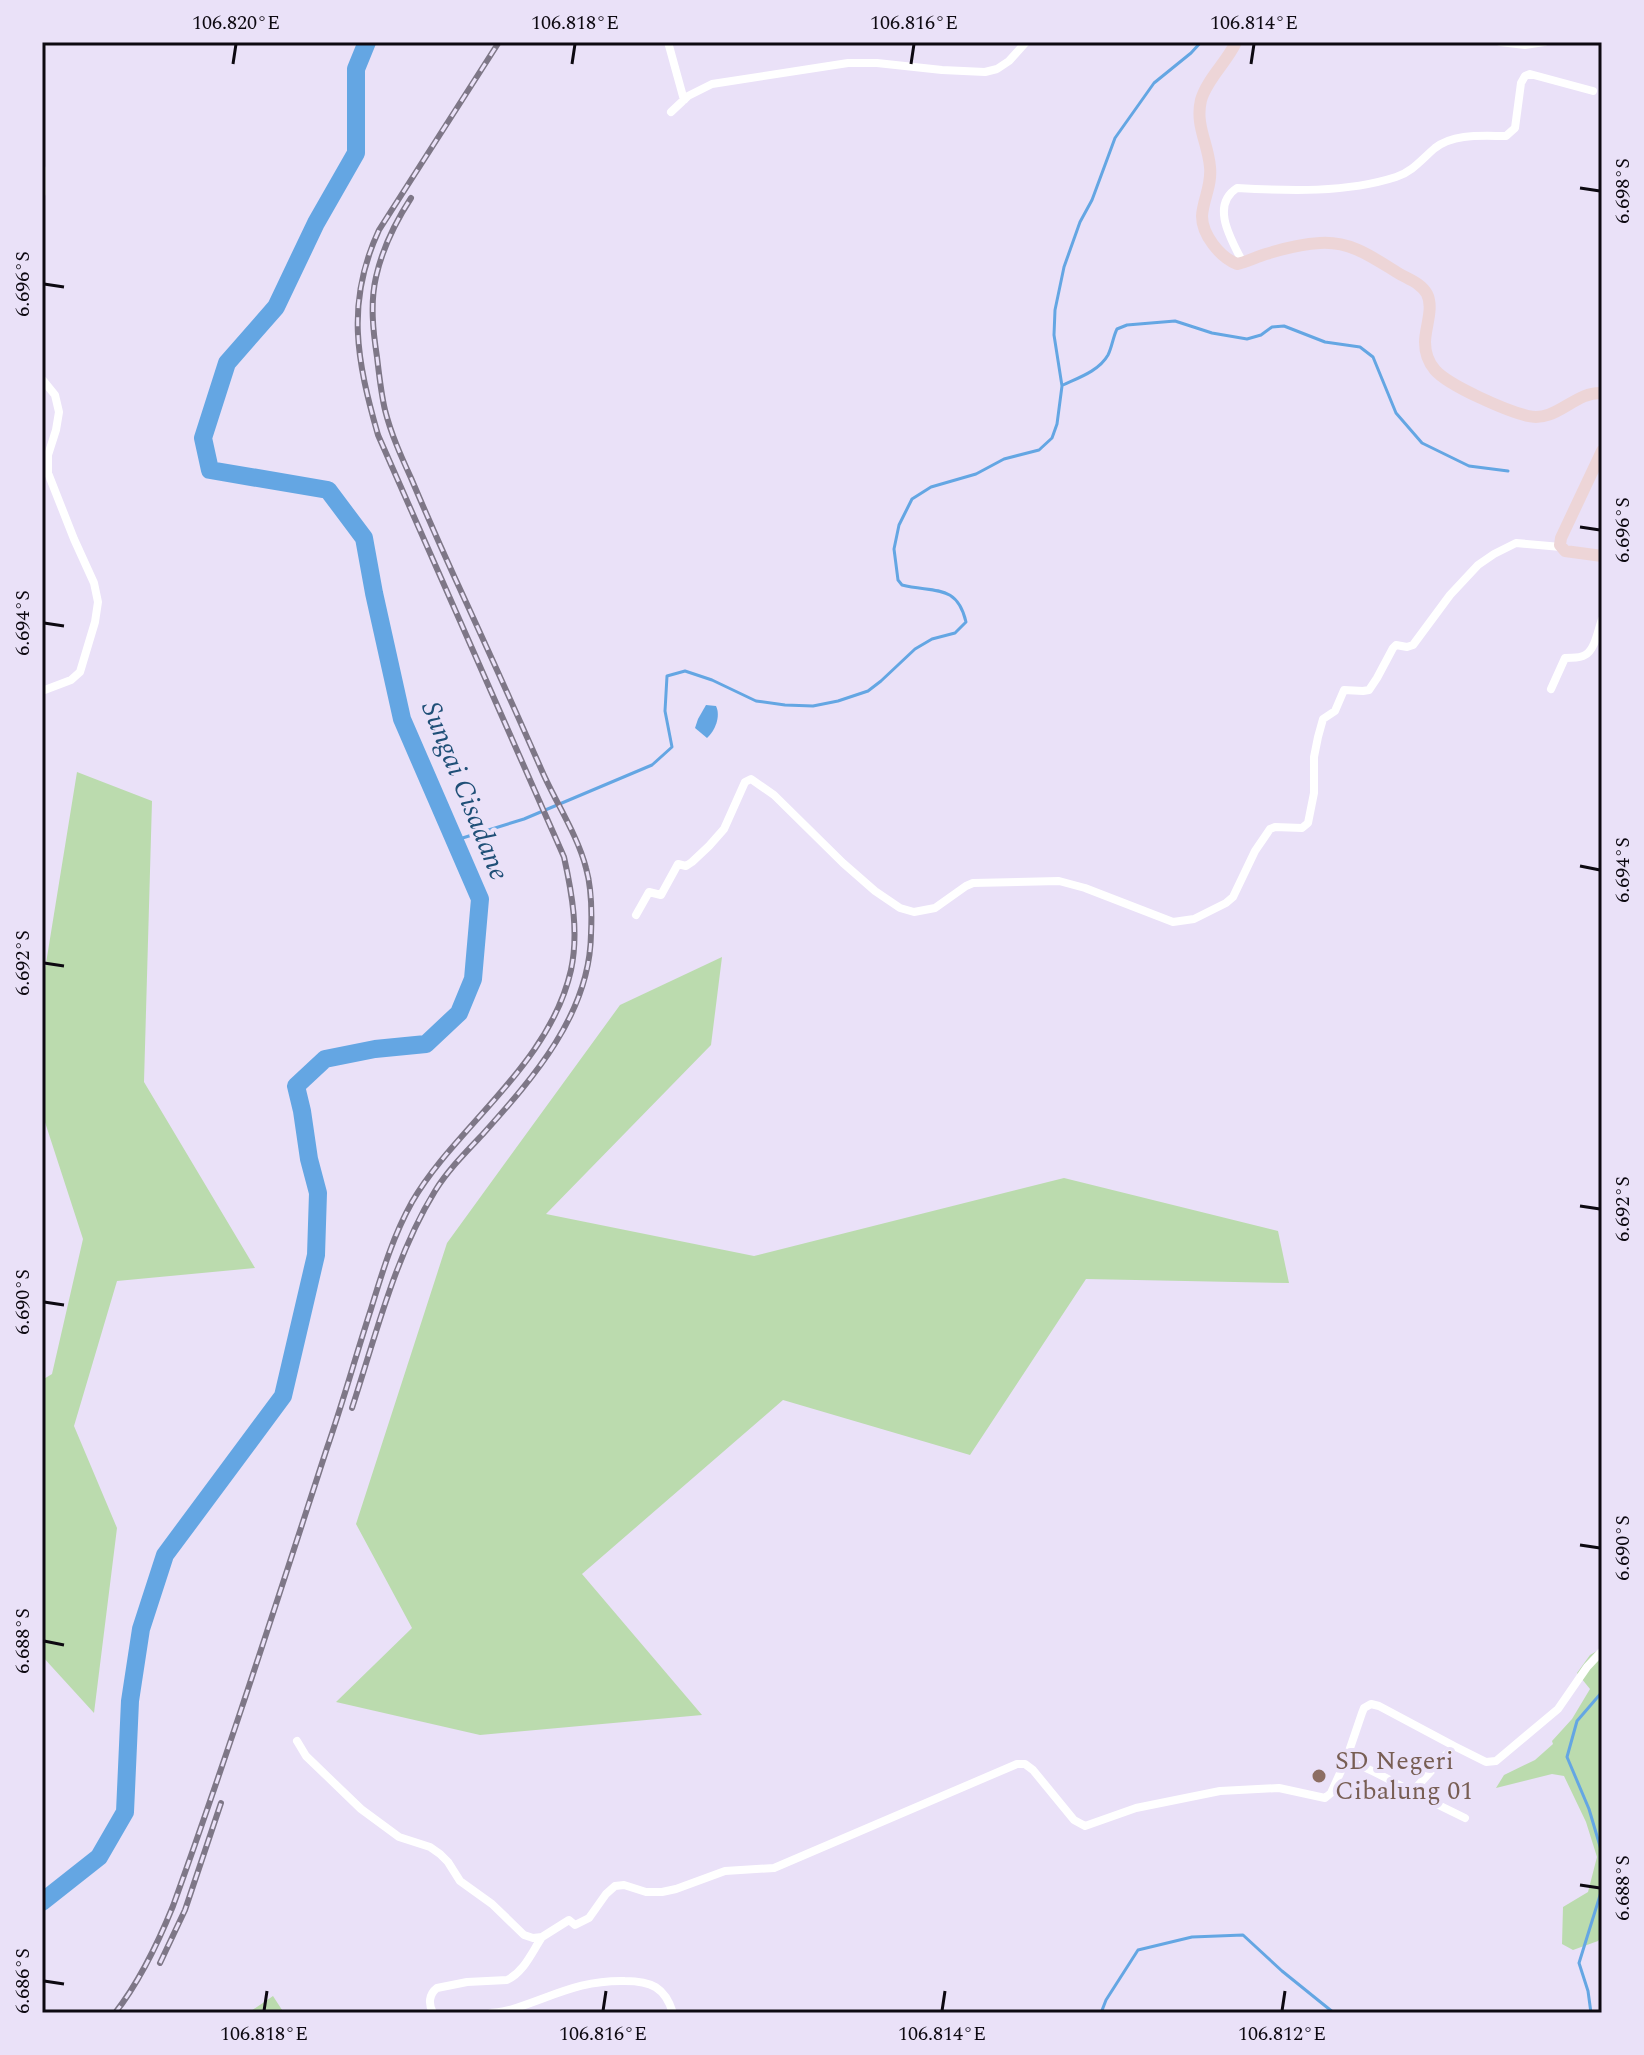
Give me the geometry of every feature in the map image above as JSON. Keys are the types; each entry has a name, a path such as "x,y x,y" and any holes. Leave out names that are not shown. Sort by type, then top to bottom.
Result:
{"street":[{"path":"668,42 684,100"},
{"path":"671,112 684,100 712,84 848,63 985,72 1003,67 1026,42"},
{"path":"1236,42 1203,95 1199,121 1210,170 1203,221 1216,247 1234,263 1311,243 1338,243 1358,249 1414,282 1426,293 1429,300 1426,350 1430,363 1443,377 1489,400 1534,417 1550,415 1589,394 1602,393"},
{"path":"1500,42 1525,45 1544,42"},
{"path":"1243,263 1224,223 1227,202 1231,192 1237,188 1335,189 1372,184 1406,173 1438,146 1451,141 1469,136 1506,136 1515,128 1521,83 1530,74 1593,91"},
{"path":"42,169 42,193"},
{"path":"42,379 55,395 59,412 48,455 48,473 97,590 98,602 80,672 71,680 42,691"},
{"path":"1561,547 1561,538 1602,451"},
{"path":"636,915 649,892 661,895 678,864 686,866 692,862 721,834 745,782 751,779 774,795 875,891 907,911 935,908 973,883 1059,881 1173,922 1194,919 1233,897 1255,851 1270,829 1302,828 1308,823 1313,801 1314,757 1323,719 1335,711 1344,690 1369,690 1393,648 1396,645 1413,645 1450,595 1478,565 1516,543 1561,547 1565,551 1602,556"},
{"path":"1551,689 1565,658 1588,654 1602,619"},
{"path":"433,2013 430,2001 434,1990 467,1982 512,1978 542,1937 569,1920 575,1925 589,1918 615,1886 662,1892 725,1871 774,1868 1017,1764 1025,1764 1033,1770 1074,1820 1087,1826 1146,1805 1220,1791 1279,1788 1325,1798 1331,1793 1346,1760 1364,1708 1371,1704 1486,1762 1496,1761 1558,1709 1602,1651"},
{"path":"297,1741 306,1756 361,1809 399,1837 437,1851 460,1881 492,1904 519,1931 531,1938 542,1937"},
{"path":"1412,1792 1454,1746"},
{"path":"1346,1760 1366,1766 1391,1782 1465,1818"},
{"path":"491,2013 522,2006 573,1986 604,1980 639,1981 654,1985 665,1995 673,2013"}],"green space":[{"path":"77,772 152,801 144,1082 255,1268 117,1281 74,1426 117,1528 94,1713 42,1656 42,1380 52,1374 83,1239 42,1113 42,988"},
{"path":"722,957 711,1045 546,1214 754,1256 1064,1178 1278,1231 1289,1283 1086,1279 970,1455 783,1400 582,1574 702,1715 480,1735 336,1702 412,1628 356,1524 447,1243 620,1005"},
{"path":"1602,1648 1602,1936 1598,1941 1573,1950 1562,1944 1563,1907 1588,1892 1597,1857 1586,1822 1564,1776 1552,1774 1496,1788 1504,1775 1535,1760 1553,1744 1552,1741 1572,1719 1590,1689 1577,1673 1590,1655"},
{"path":"273,1996 284,2013 248,2013"}],"water":[{"path":"706,705 716,706 718,714 715,727 707,738 695,728"}],"waterway":[{"name":"Sungai Cisadane","path":"42,1902 99,1857 125,1812 130,1701 141,1629 165,1555 283,1396 316,1255 318,1193 296,1086 325,1059 375,1049 426,1044 459,1013 473,979 480,899 402,719 364,538 328,490 210,470 203,438 227,363 276,307 316,223 356,153 356,69 367,42"},
{"path":"456,840 524,819 652,765 672,747 665,711 667,676 685,671 756,701 813,706 868,691 915,649 932,639 955,633 966,622 957,601 950,595 902,585 898,580 894,549 899,525 912,499 931,487 976,474 1004,459 1039,450 1052,438 1062,386 1054,335 1055,310 1064,267 1080,222 1092,200 1115,138 1154,83 1201,42"},
{"path":"1063,385 1099,365 1108,355 1117,329 1127,325 1175,321 1212,333 1247,339 1261,335 1272,327 1284,326 1325,342 1360,347 1373,357 1396,413 1422,443 1469,466 1508,471"},
{"path":"1602,1692 1577,1721 1567,1757 1589,1809 1602,1853"},
{"path":"1591,2013 1579,1963 1602,1889"},
{"path":"1101,2013 1138,1950 1192,1937 1243,1935 1334,2013"}],"railway":[{"path":"115,2013 148,1961 173,1906 252,1677 399,1228 412,1202 435,1169 534,1050 556,1012 571,970 574,927 564,857 378,435 360,357 358,332 362,282 379,230 499,42"},
{"path":"352,1408 397,1269 421,1216 446,1176 521,1090 555,1043 581,991 591,934 589,884 578,844 437,539 396,445 385,410 373,327 374,287 386,246 411,198"},
{"path":"160,1963 185,1910 221,1803"}],"place":[{"name":"SD Negeri Cibalung 01","path":"1319,1776"}]}
